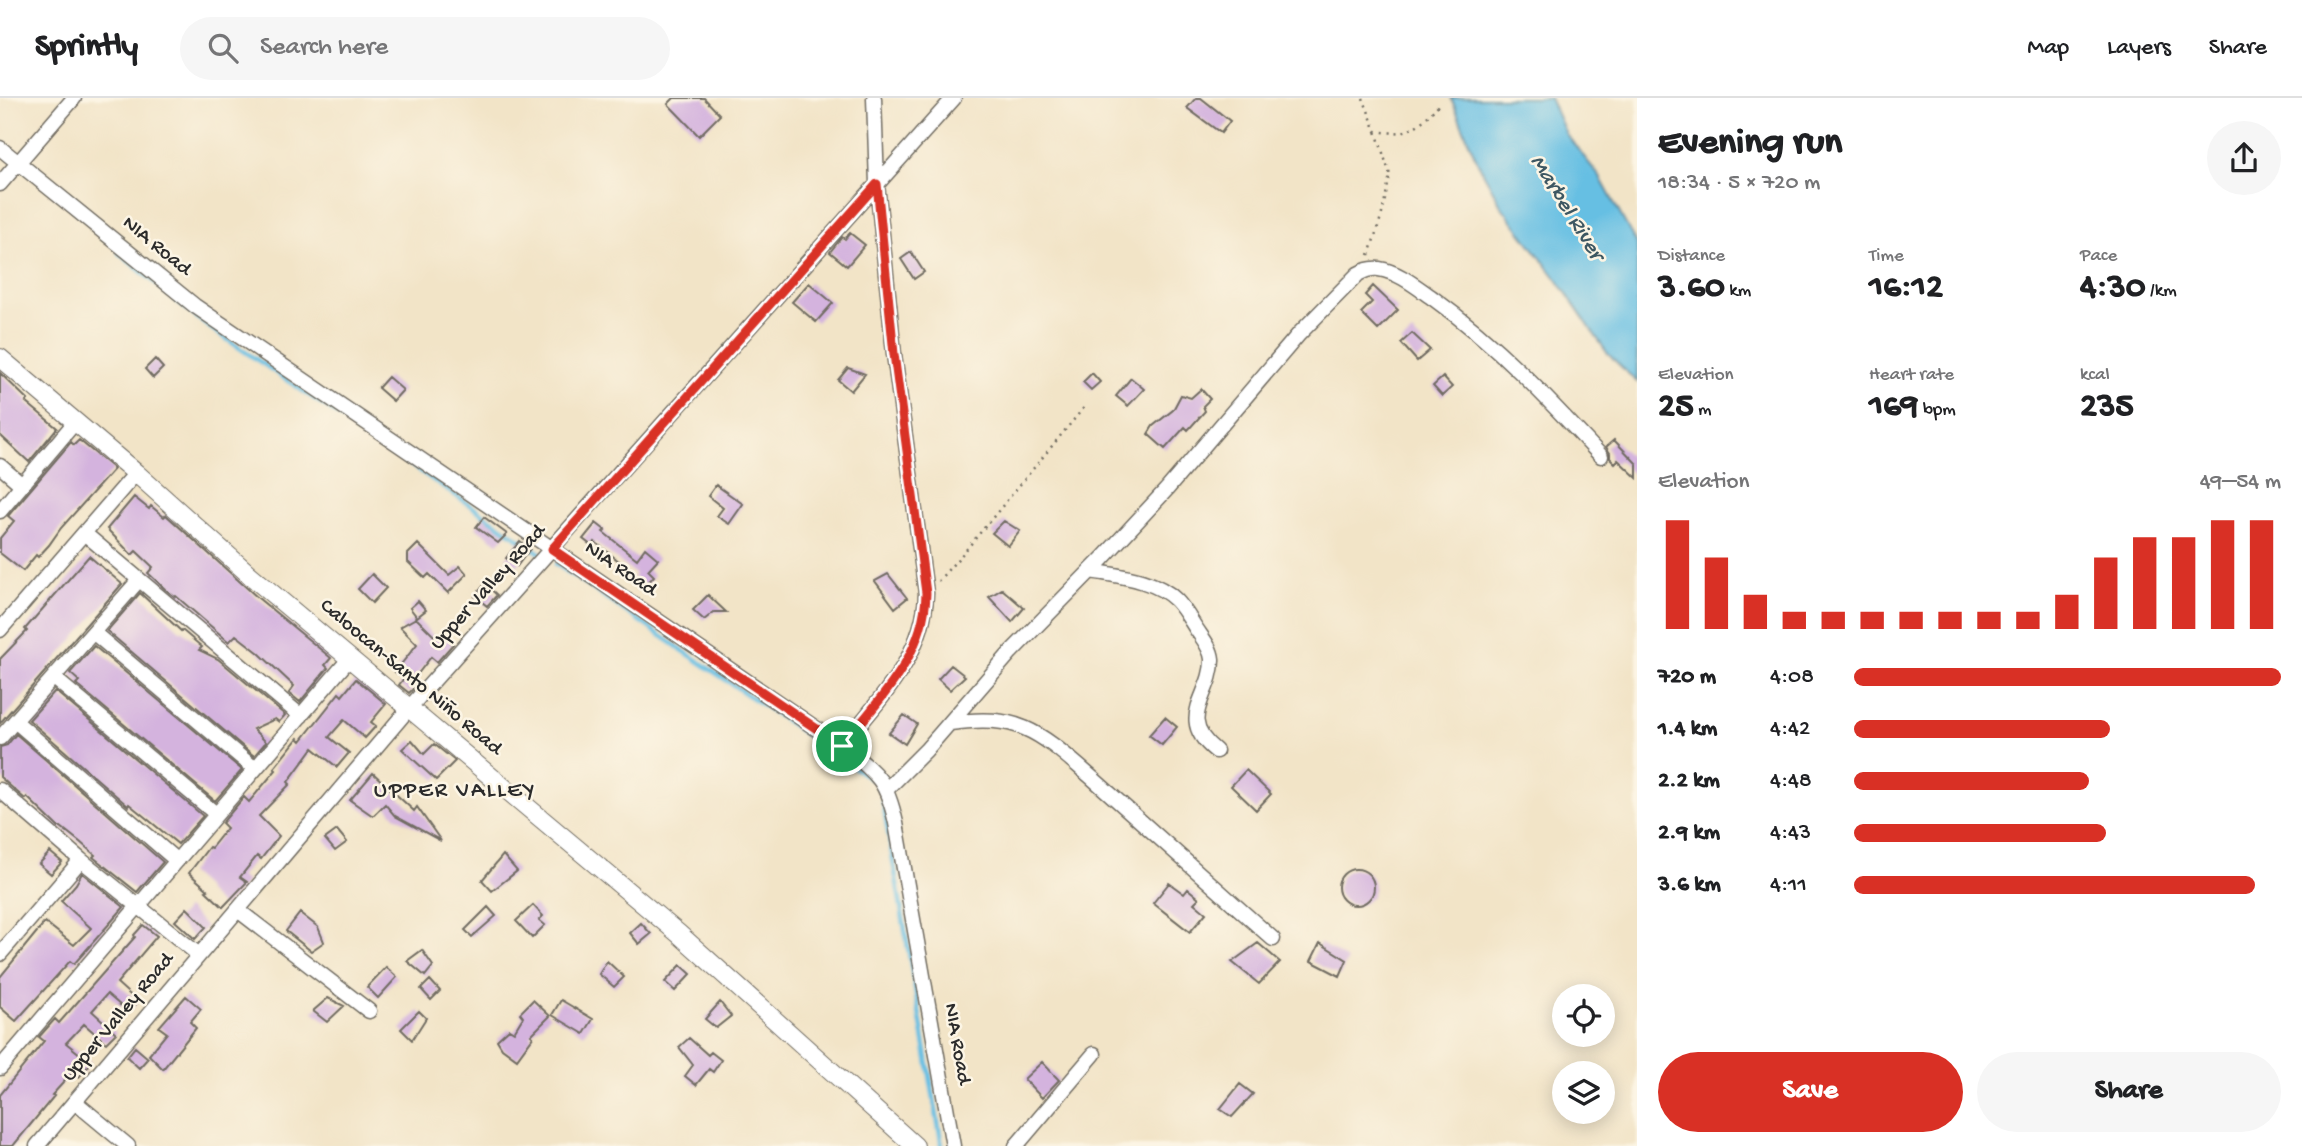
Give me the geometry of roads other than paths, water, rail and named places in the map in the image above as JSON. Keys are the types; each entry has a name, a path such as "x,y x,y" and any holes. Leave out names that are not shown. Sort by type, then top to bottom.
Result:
{"street":[{"path":"0,184 74,98"},
{"path":"842,746 905,666 924,621 926,593 894,354 877,184 874,98"},
{"name":"Upper Valley Road","path":"37,1146 410,707 954,98"},
{"name":"NIA Road","path":"0,148 195,306 842,746 879,777 887,789 896,823 953,1146"},
{"path":"887,789 950,723 1011,652 1167,489 1299,334 1363,271 1377,268 1401,277 1486,338 1525,375 1601,456"},
{"name":"Caloocan-Santo Niño Road","path":"0,358 136,473 250,575 679,934 915,1146"},
{"path":"0,511 76,421"},
{"path":"0,466 22,485"},
{"path":"0,630 136,473"},
{"path":"84,533 300,716"},
{"path":"1090,571 1133,579 1164,591 1176,600 1212,658 1197,711 1197,723 1200,736 1216,751"},
{"path":"0,738 139,580"},
{"path":"94,633 255,769"},
{"path":"0,1068 350,658"},
{"path":"54,678 216,814"},
{"path":"950,723 992,719 1031,730 1081,768 1273,939"},
{"path":"15,721 177,861"},
{"path":"0,790 199,956"},
{"path":"0,954 81,860"},
{"path":"239,911 369,1011"},
{"path":"1016,1146 1094,1054"},
{"path":"75,1102 128,1146"}],"water":[{"name":"Marbel River","path":"1451,98 1550,98 1566,134 1600,177 1637,245 1637,382 1608,354 1556,278 1502,207 1477,161"}],"waterway":[{"path":"119,253 206,325 540,553"},
{"path":"556,564 871,779"},
{"path":"883,802 942,1146"}],"district":[{"name":"UPPER VALLEY","path":"455,791"}]}
